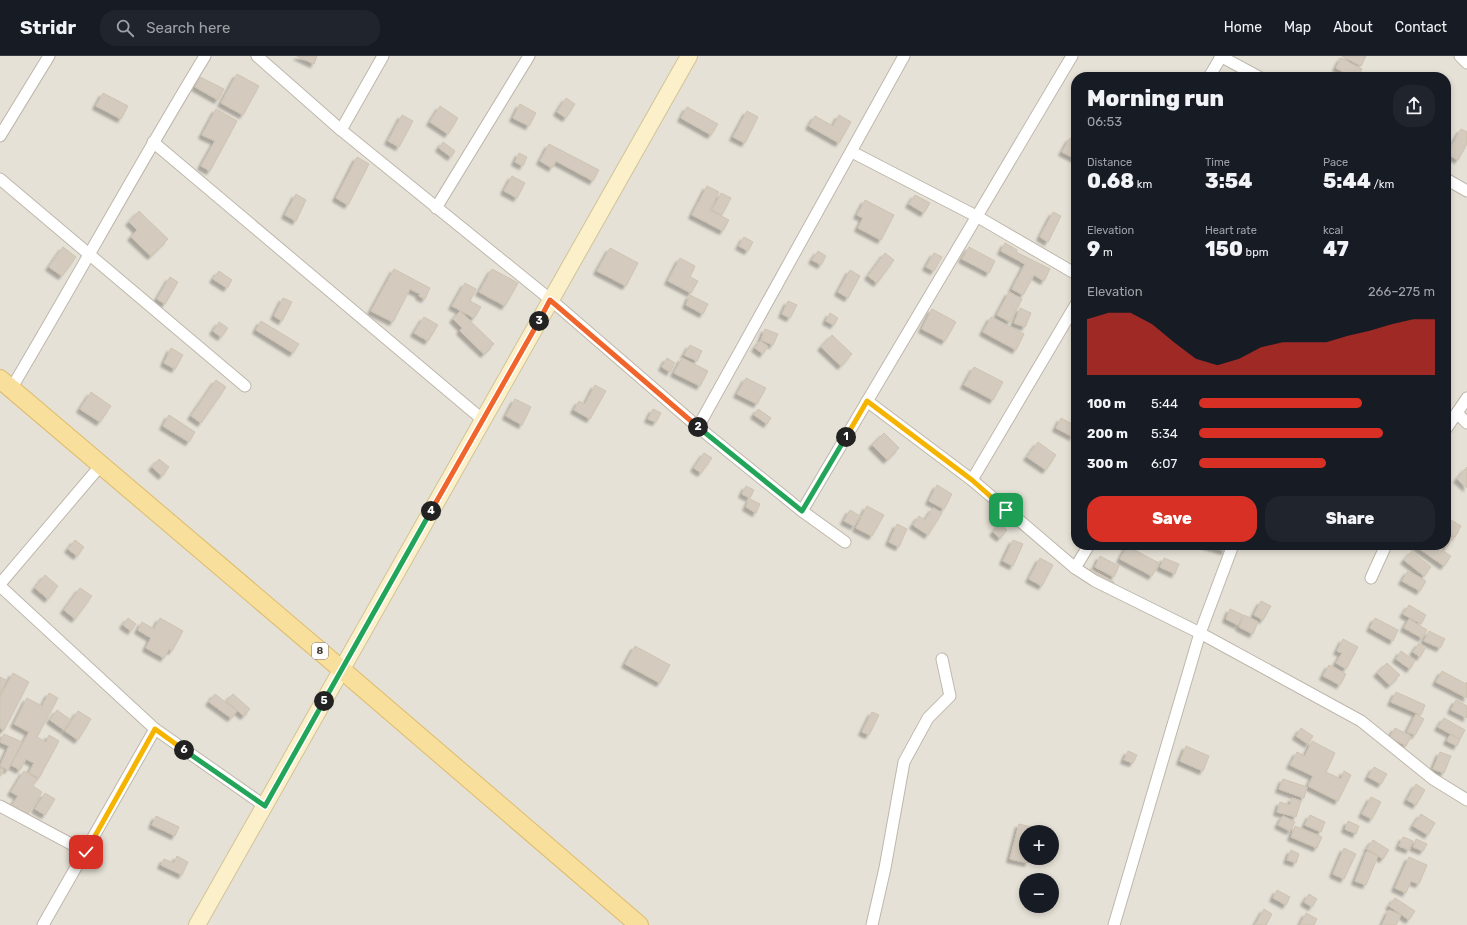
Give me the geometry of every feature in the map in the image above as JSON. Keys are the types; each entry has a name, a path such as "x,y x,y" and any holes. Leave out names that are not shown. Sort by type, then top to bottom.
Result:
{"main road":[{"name":"8","path":"6,384 342,669 639,925"}],"street":[{"path":"0,136 48,56"},
{"path":"6,384 90,255 153,142 205,56"},
{"path":"257,56 341,130 550,300 698,427 802,511 845,542"},
{"path":"341,130 383,56"},
{"path":"436,208 529,56"},
{"path":"197,925 689,56"},
{"path":"698,427 904,56"},
{"path":"802,511 978,217 1072,56"},
{"path":"1212,72 1221,56 1249,72"},
{"path":"1460,56 1467,63"},
{"path":"153,142 483,420"},
{"path":"852,152 978,217 1071,271"},
{"path":"0,179 245,386"},
{"path":"1451,185 1467,191"},
{"path":"972,480 1071,312"},
{"path":"1451,422 1467,398"},
{"path":"867,401 972,480 1075,568 1095,581 1200,633 1361,721 1433,779 1467,800"},
{"path":"1457,413 1467,423"},
{"path":"101,465 0,585 155,729 265,806"},
{"path":"1075,568 1086,550"},
{"path":"1114,925 1200,633 1231,550"},
{"path":"1370,578 1384,550"},
{"path":"872,925 885,868 904,762 928,718 950,696 942,659"},
{"path":"43,925 155,729"},
{"path":"0,806 86,852"}],"shaded area":[{"path":"0,56 1467,56 1467,925 0,925"}],"building":[{"path":"297,56 317,56 314,64"},
{"path":"1342,56 1366,56 1361,66"},
{"path":"1341,58 1362,69 1360,72 1344,72 1336,68"},
{"path":"237,74 259,86 243,115 221,103"},
{"path":"200,77 224,89 218,100 195,87"},
{"path":"103,93 128,106 121,119 96,106"},
{"path":"566,98 575,104 566,118 557,112"},
{"path":"520,104 536,113 529,126 513,118"},
{"path":"440,106 458,118 448,134 430,122"},
{"path":"687,107 718,124 711,135 681,118"},
{"path":"216,109 237,121 210,171 201,166 215,141 202,135"},
{"path":"747,111 758,117 745,143 733,137"},
{"path":"402,115 413,121 399,147 388,141"},
{"path":"839,115 851,122 839,143 809,126 815,116 833,126"},
{"path":"1461,129 1467,132 1467,144 1458,160 1451,156 1451,147"},
{"path":"1070,138 1071,138 1071,156 1062,152"},
{"path":"443,142 455,151 451,157 439,148"},
{"path":"549,144 599,170 593,181 556,161 552,168 540,161"},
{"path":"519,153 527,157 523,166 515,162"},
{"path":"357,157 369,164 348,205 336,198"},
{"path":"512,176 525,183 517,198 504,191"},
{"path":"707,186 719,192 710,210 729,220 723,231 692,215"},
{"path":"721,193 731,198 722,215 712,210"},
{"path":"296,194 306,200 296,221 285,215"},
{"path":"915,195 930,203 924,213 909,204"},
{"path":"865,200 894,215 881,240 858,228 863,218 857,215"},
{"path":"139,211 168,239 151,256 131,237 137,230 129,222"},
{"path":"1053,212 1061,216 1048,242 1040,237"},
{"path":"744,237 753,242 748,251 739,246"},
{"path":"1005,243 1017,250 1016,252 1050,269 1044,281 1034,275 1023,295 1012,289 1025,264 1001,251"},
{"path":"63,247 76,257 62,276 49,267"},
{"path":"969,247 995,261 989,273 962,259"},
{"path":"610,248 638,263 626,286 597,271"},
{"path":"818,251 826,256 821,265 812,260"},
{"path":"885,253 894,260 877,283 868,276"},
{"path":"934,253 942,257 934,271 926,267"},
{"path":"680,258 695,266 690,277 698,281 691,293 668,281"},
{"path":"394,269 430,288 425,299 419,296 420,294 410,289 393,322 371,311"},
{"path":"492,269 518,283 505,306 479,292"},
{"path":"850,270 860,276 848,298 838,292"},
{"path":"219,271 232,280 227,288 213,279"},
{"path":"170,277 178,282 165,304 157,299"},
{"path":"465,283 476,289 470,301 481,307 474,318 452,306"},
{"path":"1009,292 1022,299 1010,322 997,315"},
{"path":"690,295 708,304 703,314 686,305"},
{"path":"283,298 292,302 282,321 274,316"},
{"path":"788,301 797,305 790,318 782,314"},
{"path":"1020,308 1031,313 1025,327 1014,323"},
{"path":"932,309 956,322 945,341 922,329"},
{"path":"460,311 494,344 484,354 460,331 462,328 453,319"},
{"path":"830,313 838,318 834,325 826,321"},
{"path":"424,317 438,325 428,341 414,333"},
{"path":"991,317 1024,334 1016,350 983,332"},
{"path":"261,321 299,344 293,353 256,330"},
{"path":"219,322 228,328 221,337 213,331"},
{"path":"765,329 778,334 773,345 761,340"},
{"path":"832,335 852,354 841,366 821,347"},
{"path":"760,341 768,346 763,354 755,348"},
{"path":"690,345 702,351 697,361 684,355"},
{"path":"171,348 183,355 175,369 164,363"},
{"path":"667,358 675,363 670,372 662,367"},
{"path":"682,358 708,371 700,386 674,373"},
{"path":"974,367 1003,382 993,400 964,385"},
{"path":"746,378 766,388 757,404 737,394"},
{"path":"216,380 226,387 201,423 191,416"},
{"path":"595,385 606,391 590,419 574,410 579,401 585,404"},
{"path":"91,392 111,406 100,422 80,409"},
{"path":"515,399 531,407 522,425 506,416"},
{"path":"653,409 661,413 656,422 648,419"},
{"path":"758,409 771,418 767,424 754,415"},
{"path":"169,415 195,432 189,442 163,426"},
{"path":"1061,418 1071,423 1071,436 1056,428"},
{"path":"884,433 899,448 887,460 872,445"},
{"path":"1038,442 1056,455 1046,470 1027,457"},
{"path":"704,453 712,458 701,473 694,468"},
{"path":"159,459 169,467 162,476 152,467"},
{"path":"1467,467 1467,488 1457,479"},
{"path":"937,485 952,494 944,509 929,501"},
{"path":"746,486 754,490 750,498 742,494"},
{"path":"750,499 760,504 756,513 746,507"},
{"path":"867,506 884,515 872,536 856,528"},
{"path":"933,508 942,513 928,535 913,525 919,516 925,520"},
{"path":"850,510 860,516 854,526 844,521"},
{"path":"1451,520 1461,526 1455,537 1451,535"},
{"path":"897,524 907,529 899,547 889,542"},
{"path":"1000,524 1007,530 1000,538 993,532"},
{"path":"75,540 84,547 77,556 68,549"},
{"path":"1013,540 1023,544 1013,566 1003,561"},
{"path":"1125,550 1135,550 1159,563 1152,576 1120,559"},
{"path":"1421,550 1442,550 1451,556 1444,566"},
{"path":"1412,551 1431,567 1424,576 1404,560"},
{"path":"1100,556 1119,566 1114,577 1095,567"},
{"path":"1040,558 1053,565 1042,586 1029,579"},
{"path":"1164,558 1179,564 1175,574 1160,567"},
{"path":"1090,569 1114,582 1111,587 1087,575"},
{"path":"1408,571 1426,581 1420,591 1402,581"},
{"path":"45,575 58,586 48,599 35,588"},
{"path":"80,588 92,596 75,619 64,610"},
{"path":"1261,601 1271,606 1263,620 1254,615"},
{"path":"1409,605 1426,615 1421,624 1403,614"},
{"path":"1230,609 1243,615 1238,625 1226,619"},
{"path":"1244,615 1258,622 1253,634 1239,627"},
{"path":"128,618 136,624 131,631 123,625"},
{"path":"160,618 183,631 172,651 169,649 164,658 146,648 151,638 138,630 142,622 154,629"},
{"path":"1375,618 1398,630 1393,641 1370,628"},
{"path":"1409,619 1427,630 1422,638 1404,628"},
{"path":"1429,631 1445,639 1440,648 1424,641"},
{"path":"1343,639 1358,647 1346,669 1336,663 1342,653 1337,651"},
{"path":"1419,643 1426,647 1420,657 1413,652"},
{"path":"635,646 670,665 660,683 625,664"},
{"path":"1401,651 1415,661 1410,669 1396,659"},
{"path":"1387,663 1400,675 1390,685 1377,673"},
{"path":"1329,665 1346,674 1340,685 1323,676"},
{"path":"1442,671 1466,684 1467,682 1467,698 1436,682"},
{"path":"13,673 29,682 4,730 0,728 0,697"},
{"path":"0,677 6,680 0,695"},
{"path":"1396,692 1425,705 1421,715 1391,702"},
{"path":"49,693 58,698 37,737 46,742 49,735 59,741 39,778 29,773 34,763 26,759 20,770 11,765 29,732 14,724 27,698 42,706"},
{"path":"215,694 237,711 231,718 209,702"},
{"path":"233,694 250,709 244,716 226,701"},
{"path":"1456,700 1467,706 1467,718 1451,710"},
{"path":"57,710 71,720 64,730 50,720"},
{"path":"78,711 91,719 78,740 65,731"},
{"path":"872,712 879,715 869,735 862,732"},
{"path":"1416,714 1424,719 1415,735 1407,732"},
{"path":"1444,718 1465,730 1460,739 1438,727"},
{"path":"1301,728 1313,736 1308,744 1296,736"},
{"path":"1395,728 1411,736 1406,746 1390,737"},
{"path":"4,734 22,742 8,770 0,766 9,746 0,742"},
{"path":"1450,735 1460,739 1457,746 1447,741"},
{"path":"1312,741 1335,753 1326,772 1341,779 1344,771 1351,775 1338,801 1308,786 1313,776 1290,765 1297,752 1305,756"},
{"path":"1186,746 1209,756 1203,771 1180,761"},
{"path":"1128,751 1137,755 1133,763 1124,760"},
{"path":"1440,752 1451,756 1444,773 1433,769"},
{"path":"1374,767 1387,774 1381,784 1368,777"},
{"path":"0,768 4,770 0,776"},
{"path":"24,771 37,779 33,786 42,792 27,815 12,805 18,796 11,792"},
{"path":"1283,779 1307,787 1304,798 1279,789"},
{"path":"1416,784 1425,790 1416,805 1407,800"},
{"path":"45,793 55,799 45,815 35,809"},
{"path":"1371,797 1381,802 1372,819 1362,814"},
{"path":"1292,798 1301,801 1296,817 1277,812 1280,802 1290,805"},
{"path":"1421,814 1435,823 1428,835 1413,826"},
{"path":"1310,815 1325,822 1321,832 1305,825"},
{"path":"156,816 179,827 175,836 152,825"},
{"path":"1283,816 1295,822 1290,831 1278,825"},
{"path":"1348,821 1359,826 1356,834 1345,829"},
{"path":"1019,824 1023,825 1019,825 1019,861 1010,859"},
{"path":"1295,826 1322,837 1317,848 1291,837"},
{"path":"1403,837 1413,841 1409,850 1399,846"},
{"path":"1416,839 1427,844 1423,851 1413,847"},
{"path":"1373,840 1389,850 1383,859 1367,849"},
{"path":"1344,848 1356,854 1344,879 1333,874"},
{"path":"1291,850 1299,854 1296,863 1287,860"},
{"path":"1367,851 1378,856 1366,885 1355,881"},
{"path":"177,856 188,862 182,875 161,865 164,859 174,863"},
{"path":"1409,857 1427,865 1419,884 1411,881 1406,893 1395,888"},
{"path":"1277,890 1290,897 1286,905 1273,898"},
{"path":"1309,894 1317,899 1312,907 1304,902"},
{"path":"1395,898 1415,911 1409,920 1389,906"},
{"path":"1264,909 1272,914 1266,925 1255,925"},
{"path":"1389,910 1401,915 1396,925 1382,925"},
{"path":"1306,913 1317,919 1314,925 1300,925"}],"route":[{"path":"86,852 155,729 265,806 550,300 698,427 802,511 867,401 972,480 1006,510"}]}
